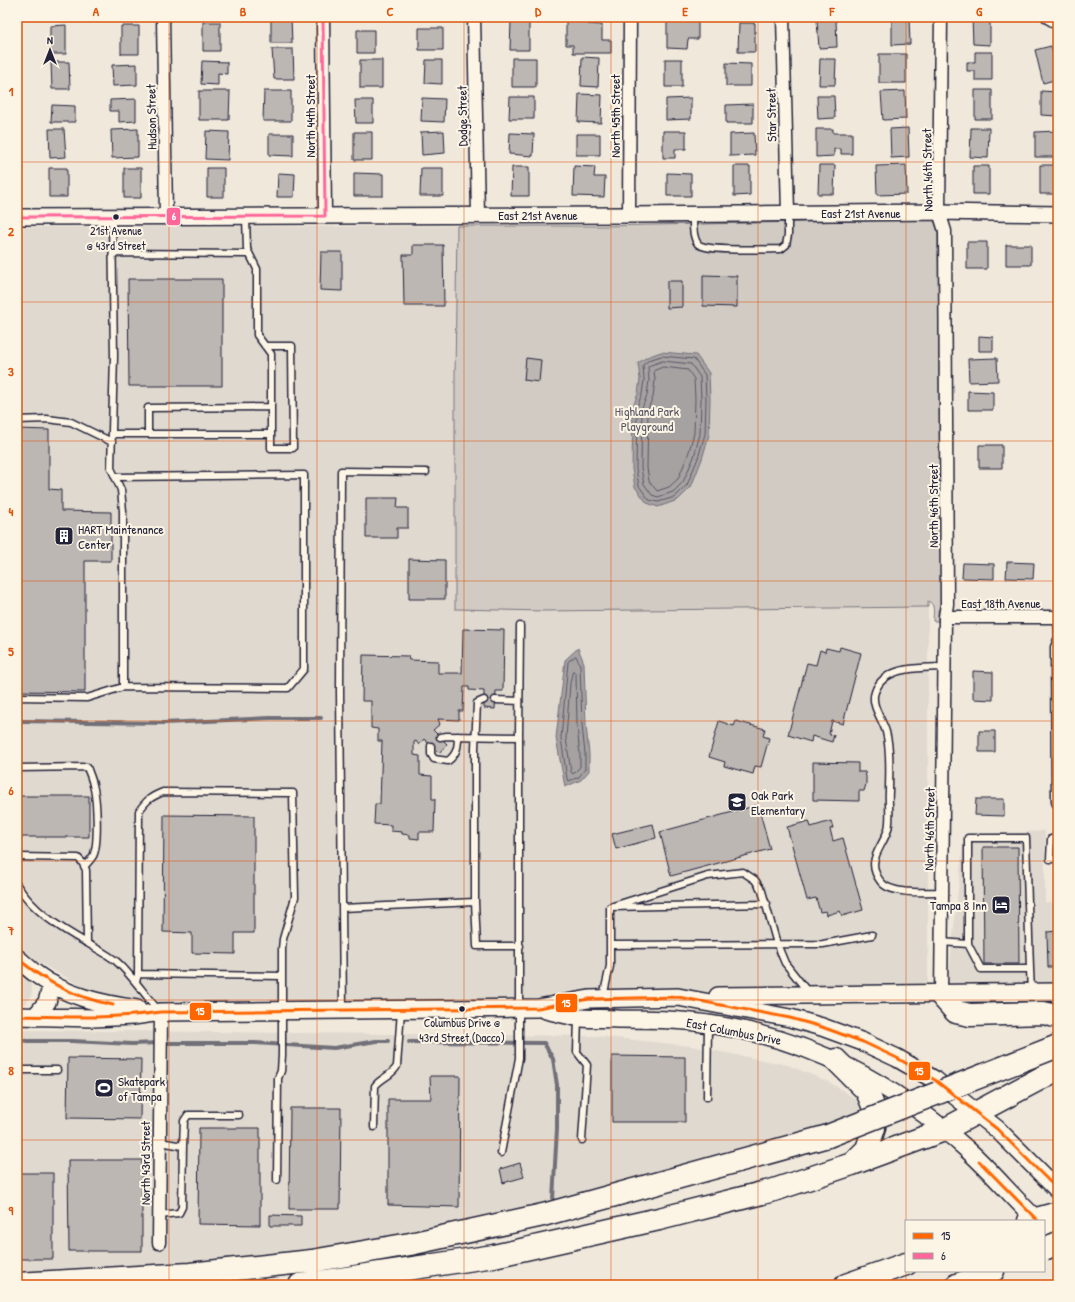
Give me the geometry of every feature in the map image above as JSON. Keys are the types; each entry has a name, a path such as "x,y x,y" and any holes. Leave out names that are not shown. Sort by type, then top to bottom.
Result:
{"highway":[{"path":"941,994 956,1012 970,1015 1044,1013 1058,1017"},
{"path":"17,1284 190,1274 312,1261 410,1244 543,1215 828,1136 1058,1046"},
{"path":"836,1060 867,1091 874,1108 874,1128 867,1149 852,1164"},
{"path":"300,1285 502,1254 659,1219 774,1190 852,1164 944,1130 1055,1070"},
{"path":"1042,1220 1058,1213"},
{"path":"1045,1242 1058,1247"},
{"path":"1045,1248 1058,1242"},
{"path":"846,1285 905,1264"},
{"path":"957,1285 990,1272"}],"main road":[{"path":"17,958 36,974 52,984 80,997 106,1004 161,1012"},
{"path":"34,1017 46,1002 52,984"},
{"path":"678,997 1058,992"},
{"name":"East Columbus Drive","path":"578,1009 589,999 678,997 790,1018 822,1026 863,1042 897,1058 935,1080 997,1129 1058,1190"},
{"name":"East Columbus Drive","path":"17,1016 93,1018 133,1016 161,1012 283,1012 538,1008 578,1009 708,1024 744,1030 786,1041 836,1060 879,1083 914,1106 970,1152 1035,1220"},
{"name":"East Columbus Drive","path":"1045,1230 1058,1242"}],"street":[{"name":"Hudson Street","path":"163,17 166,216"},
{"name":"North 44th Street","path":"323,17 325,216"},
{"name":"Dodge Street","path":"474,17 478,215"},
{"name":"North 45th Street","path":"629,215 630,17"},
{"name":"Star Street","path":"783,17 788,213"},
{"name":"North 46th Street","path":"941,17 939,212 945,231 947,604 945,617 944,667 941,994"},
{"path":"1048,17 1058,23"},
{"name":"East 21st Avenue","path":"17,217 629,215 939,212 1058,214"},
{"name":"East 18th Avenue","path":"945,617 1058,617"},
{"name":"North 43rd Street","path":"159,1243 161,1012"}],"lane":[{"path":"693,214 695,238 697,243 702,247 713,249 781,249 786,244 788,235 788,213"},
{"path":"246,216 247,249 257,269 258,335 265,346 271,354 271,448 293,448 292,346 265,346"},
{"path":"112,217 114,356 111,468 121,490 123,511 123,687"},
{"path":"113,253 249,254"},
{"path":"148,434 148,408 271,407"},
{"path":"17,420 47,419 71,422 112,442"},
{"path":"112,434 271,434"},
{"path":"343,1011 340,700 340,471 426,472"},
{"path":"17,697 87,698 123,687 288,688 304,668 304,476 115,477"},
{"path":"1058,617 1058,636 1056,647 1055,802 1058,810"},
{"path":"501,1153 519,1058 520,626"},
{"path":"942,892 895,890 882,883 874,869 874,860 878,848 888,828 889,758 884,724 876,709 874,693 883,679 895,673 909,669 944,667"},
{"path":"484,700 477,703 475,737 475,902 477,946 520,946"},
{"path":"495,700 519,701"},
{"path":"431,746 431,754 434,760 448,761 458,748 458,736"},
{"path":"440,737 519,737"},
{"path":"17,768 87,767 94,786 96,846 93,856 85,866"},
{"path":"136,982 138,974 139,811 145,802 152,796 163,792 293,793 294,897 284,940 282,976 283,1035 281,1071 278,1078 277,1180"},
{"path":"1030,969 981,969 968,944 968,838 1026,838 1032,993"},
{"path":"1058,838 1051,839 1050,859 1058,859"},
{"path":"17,857 78,858 85,866 87,943"},
{"path":"610,907 708,876 743,872 755,880 762,891 767,904 777,944 785,963 812,996"},
{"path":"17,885 24,896 36,909 52,921 115,960 161,1012"},
{"path":"342,908 475,902"},
{"path":"610,907 767,904"},
{"path":"602,998 610,966 610,907"},
{"path":"610,945 823,944 872,935"},
{"path":"941,942 968,944"},
{"path":"138,974 282,976"},
{"path":"578,1009 577,1052 587,1065 582,1140"},
{"path":"374,1127 375,1086 378,1082 395,1070 397,1066 401,1010"},
{"path":"707,1097 708,1024"},
{"path":"17,1070 57,1070"},
{"path":"159,1215 179,1213 182,1207 184,1120 188,1115 239,1115"},
{"path":"160,1142 183,1146"}],"shaded area":[{"path":"457,226 455,378 543,611 928,607 928,993 743,1009 722,1005 548,1002 157,1007 91,991 32,959 17,942 17,227"},
{"path":"1045,831 1045,902 1058,903 1058,989 946,1001 964,835"},
{"path":"17,970 30,981 32,989 31,997 26,1003 17,1008"},
{"path":"17,1030 597,1036 691,1046 788,1065 829,1082 864,1104 864,1120 419,1240 17,1285"}],"green space":[{"name":"Highland Park Playground","path":"934,220 938,232 941,603 938,610 938,621 933,621 933,607 931,602 928,601 928,607 543,611 455,609 455,378 457,226 602,226"}],"water":[{"path":"661,352 696,355 709,373 710,399 709,435 702,459 691,487 678,500 658,507 647,503 635,487 632,469 633,406 638,394 640,379 638,363 647,357"},
{"path":"578,648 584,663 589,771 581,780 565,787 556,738 565,660"}],"building":[{"path":"121,17 140,17 140,20 121,20"},
{"path":"291,17 292,43 271,43 271,18"},
{"path":"892,17 909,17 910,44 892,45"},
{"path":"972,17 990,17 990,45 973,44"},
{"path":"566,20 589,21 588,24 602,25 602,40 611,40 611,53 573,53 573,45 566,45"},
{"path":"667,20 698,21 698,39 688,39 687,49 667,48"},
{"path":"817,20 836,20 837,47 819,48"},
{"path":"511,21 529,21 529,50 510,50"},
{"path":"203,22 220,22 220,51 203,51"},
{"path":"739,23 755,23 755,52 738,52"},
{"path":"66,25 66,54 50,54 50,26"},
{"path":"121,26 139,26 139,54 121,54"},
{"path":"419,28 443,28 443,50 419,50"},
{"path":"357,30 374,30 374,53 357,53"},
{"path":"1051,46 1058,73 1058,79 1043,83 1035,50"},
{"path":"272,49 293,49 294,79 274,79"},
{"path":"975,52 992,52 992,80 975,80 975,71 967,71 967,62 975,62"},
{"path":"879,54 906,54 906,83 879,83"},
{"path":"582,57 599,58 598,87 581,86"},
{"path":"512,58 536,58 536,87 512,87"},
{"path":"665,59 682,59 682,87 665,87"},
{"path":"820,59 836,59 835,85 819,85"},
{"path":"360,60 382,60 382,88 360,88"},
{"path":"426,60 442,60 442,84 425,83"},
{"path":"202,61 227,62 227,74 218,73 218,85 201,84"},
{"path":"51,62 69,62 70,89 52,89"},
{"path":"726,63 751,64 751,86 726,86"},
{"path":"137,64 137,85 113,86 112,65"},
{"path":"975,90 992,90 992,119 975,119"},
{"path":"199,91 230,91 229,120 199,120"},
{"path":"264,91 291,91 291,121 263,121"},
{"path":"905,91 906,119 883,120 881,92"},
{"path":"1041,91 1058,92 1058,116 1041,115"},
{"path":"579,94 602,95 601,123 578,122"},
{"path":"817,96 834,96 835,118 818,119"},
{"path":"510,97 534,97 534,119 509,119"},
{"path":"422,98 445,99 444,122 421,121"},
{"path":"691,98 691,119 666,120 666,99"},
{"path":"136,99 136,121 119,122 119,111 110,111 110,100"},
{"path":"355,100 373,100 373,123 356,123"},
{"path":"753,104 753,123 726,123 726,105"},
{"path":"52,105 75,106 75,122 51,122"},
{"path":"908,128 909,157 891,158 890,129"},
{"path":"971,128 989,128 988,158 970,157"},
{"path":"49,129 64,129 66,157 50,158"},
{"path":"138,129 138,157 112,158 111,130"},
{"path":"816,129 833,129 833,133 852,133 852,154 841,154 841,149 834,149 834,156 816,157"},
{"path":"206,131 229,132 228,160 205,159"},
{"path":"444,131 445,153 422,155 421,132"},
{"path":"663,131 686,131 686,149 675,149 675,158 663,158"},
{"path":"1058,131 1058,157 1035,157 1035,132"},
{"path":"354,132 372,132 372,160 354,160"},
{"path":"510,133 534,134 533,156 509,154"},
{"path":"754,133 755,155 730,156 730,134"},
{"path":"269,134 293,134 293,156 269,155"},
{"path":"576,134 600,134 600,155 576,155"},
{"path":"819,165 835,165 834,194 818,194"},
{"path":"906,165 907,194 877,195 876,166"},
{"path":"1040,165 1057,165 1056,194 1040,194"},
{"path":"574,166 595,167 594,177 605,177 604,197 573,196"},
{"path":"734,166 750,166 750,195 734,196"},
{"path":"973,166 989,166 989,194 973,194"},
{"path":"512,167 529,167 529,196 511,196"},
{"path":"49,168 67,168 67,197 49,197"},
{"path":"124,168 141,168 141,198 124,198"},
{"path":"207,168 224,168 224,197 207,197"},
{"path":"421,168 443,168 443,196 420,196"},
{"path":"278,173 295,174 294,197 277,197"},
{"path":"354,173 383,174 383,196 354,196"},
{"path":"667,173 691,174 691,196 667,196"},
{"path":"967,242 987,242 987,269 967,269"},
{"path":"413,245 443,245 444,306 404,306 403,255 413,255"},
{"path":"1006,245 1031,245 1031,265 1006,265"},
{"path":"1055,246 1058,246 1058,266 1055,266"},
{"path":"321,252 342,252 342,291 320,290"},
{"path":"703,275 737,276 737,307 703,306"},
{"path":"128,279 222,279 222,386 129,386"},
{"path":"667,281 682,281 682,307 667,308"},
{"path":"979,336 993,337 993,351 979,351"},
{"path":"526,358 541,360 539,382 524,380"},
{"path":"997,358 998,381 969,382 968,359"},
{"path":"968,391 993,392 993,410 968,410"},
{"name":"HART Maintenance Center","path":"17,429 49,430 49,489 61,490 61,511 111,512 111,561 85,561 85,692 17,691"},
{"path":"979,445 1002,445 1002,468 979,468"},
{"path":"366,498 398,498 397,508 408,508 408,528 397,528 397,538 366,538"},
{"path":"409,559 445,560 445,599 409,599"},
{"path":"1007,562 1034,563 1033,579 1006,578"},
{"path":"963,563 994,564 994,579 962,578"},
{"path":"463,629 504,630 503,691 496,691 495,709 484,708 484,691 469,690 469,687 464,687 463,711 459,711 459,720 438,719 440,724 433,730 447,744 439,753 424,739 419,745 416,741 414,742 414,755 420,756 420,775 432,776 432,799 435,799 434,832 419,832 419,839 410,838 410,835 402,834 402,832 391,831 391,825 374,824 375,804 380,804 382,741 378,741 378,729 371,728 371,701 362,701 363,655 408,656 409,660 438,661 438,673 462,673"},
{"path":"840,647 861,653 843,724 832,721 829,734 834,735 832,742 812,736 811,742 788,735 807,663 816,665 820,650 825,652 826,648 839,651"},
{"path":"973,671 993,672 993,700 973,699"},
{"path":"719,721 734,726 736,721 765,729 763,736 769,738 761,767 755,766 753,774 724,766 725,762 709,757"},
{"path":"979,731 995,731 995,752 979,752"},
{"path":"813,762 858,763 858,772 865,772 866,777 864,791 859,791 859,801 813,800"},
{"path":"17,796 89,796 89,837 17,837"},
{"path":"976,799 1004,799 1004,816 975,815"},
{"path":"758,805 770,849 671,876 660,832"},
{"path":"164,815 254,816 254,933 235,933 235,954 192,953 192,933 163,932"},
{"path":"809,821 811,827 831,821 833,828 830,829 833,841 843,838 863,910 842,916 840,911 827,915 826,911 820,912 816,898 807,900 787,827"},
{"path":"653,824 656,838 616,849 612,834"},
{"name":"Tampa 8 Inn","path":"983,847 1018,847 1019,964 984,964"},
{"path":"1058,931 1058,967 1048,967 1047,932"},
{"path":"612,1056 685,1057 685,1122 612,1122"},
{"name":"Skatepark of Tampa","path":"68,1058 141,1059 140,1119 67,1118"},
{"path":"430,1076 460,1076 459,1207 388,1205 388,1099 431,1099"},
{"path":"290,1108 341,1108 340,1209 289,1209"},
{"path":"199,1128 260,1128 260,1225 198,1224"},
{"path":"68,1160 142,1160 142,1251 69,1251"},
{"path":"520,1163 524,1177 503,1183 500,1169"},
{"path":"17,1173 53,1173 53,1259 17,1259"},
{"path":"270,1215 301,1216 301,1226 270,1226"}],"waterway":[{"path":"17,721 164,723 270,718 321,718"},
{"path":"17,1039 27,1041 72,1041 132,1044 255,1043 334,1048 376,1041 388,1041"},
{"path":"409,1042 544,1043 553,1059 557,1085 557,1129 553,1199"}],"transit line":[{"name":"6","path":"17,217 325,216 323,17"},
{"name":"15","path":"17,958 39,975 62,988 86,998 113,1005"},
{"name":"15","path":"17,1016 89,1017 125,1016 161,1012 538,1008 589,999 678,997 790,1018 822,1027 863,1042 897,1058 935,1080 997,1129 1058,1190"},
{"name":"15","path":"979,1161 1037,1220"}],"place":[{"name":"21st Avenue @ 43rd Street","path":"116,217"},
{"name":"HART Maintenance Center","path":"64,536"},
{"name":"Oak Park Elementary","path":"737,802"},
{"name":"Tampa 8 Inn","path":"1001,905"},
{"name":"Columbus Drive @ 43rd Street (Dacco)","path":"462,1009"},
{"name":"Skatepark of Tampa","path":"104,1088"}]}
